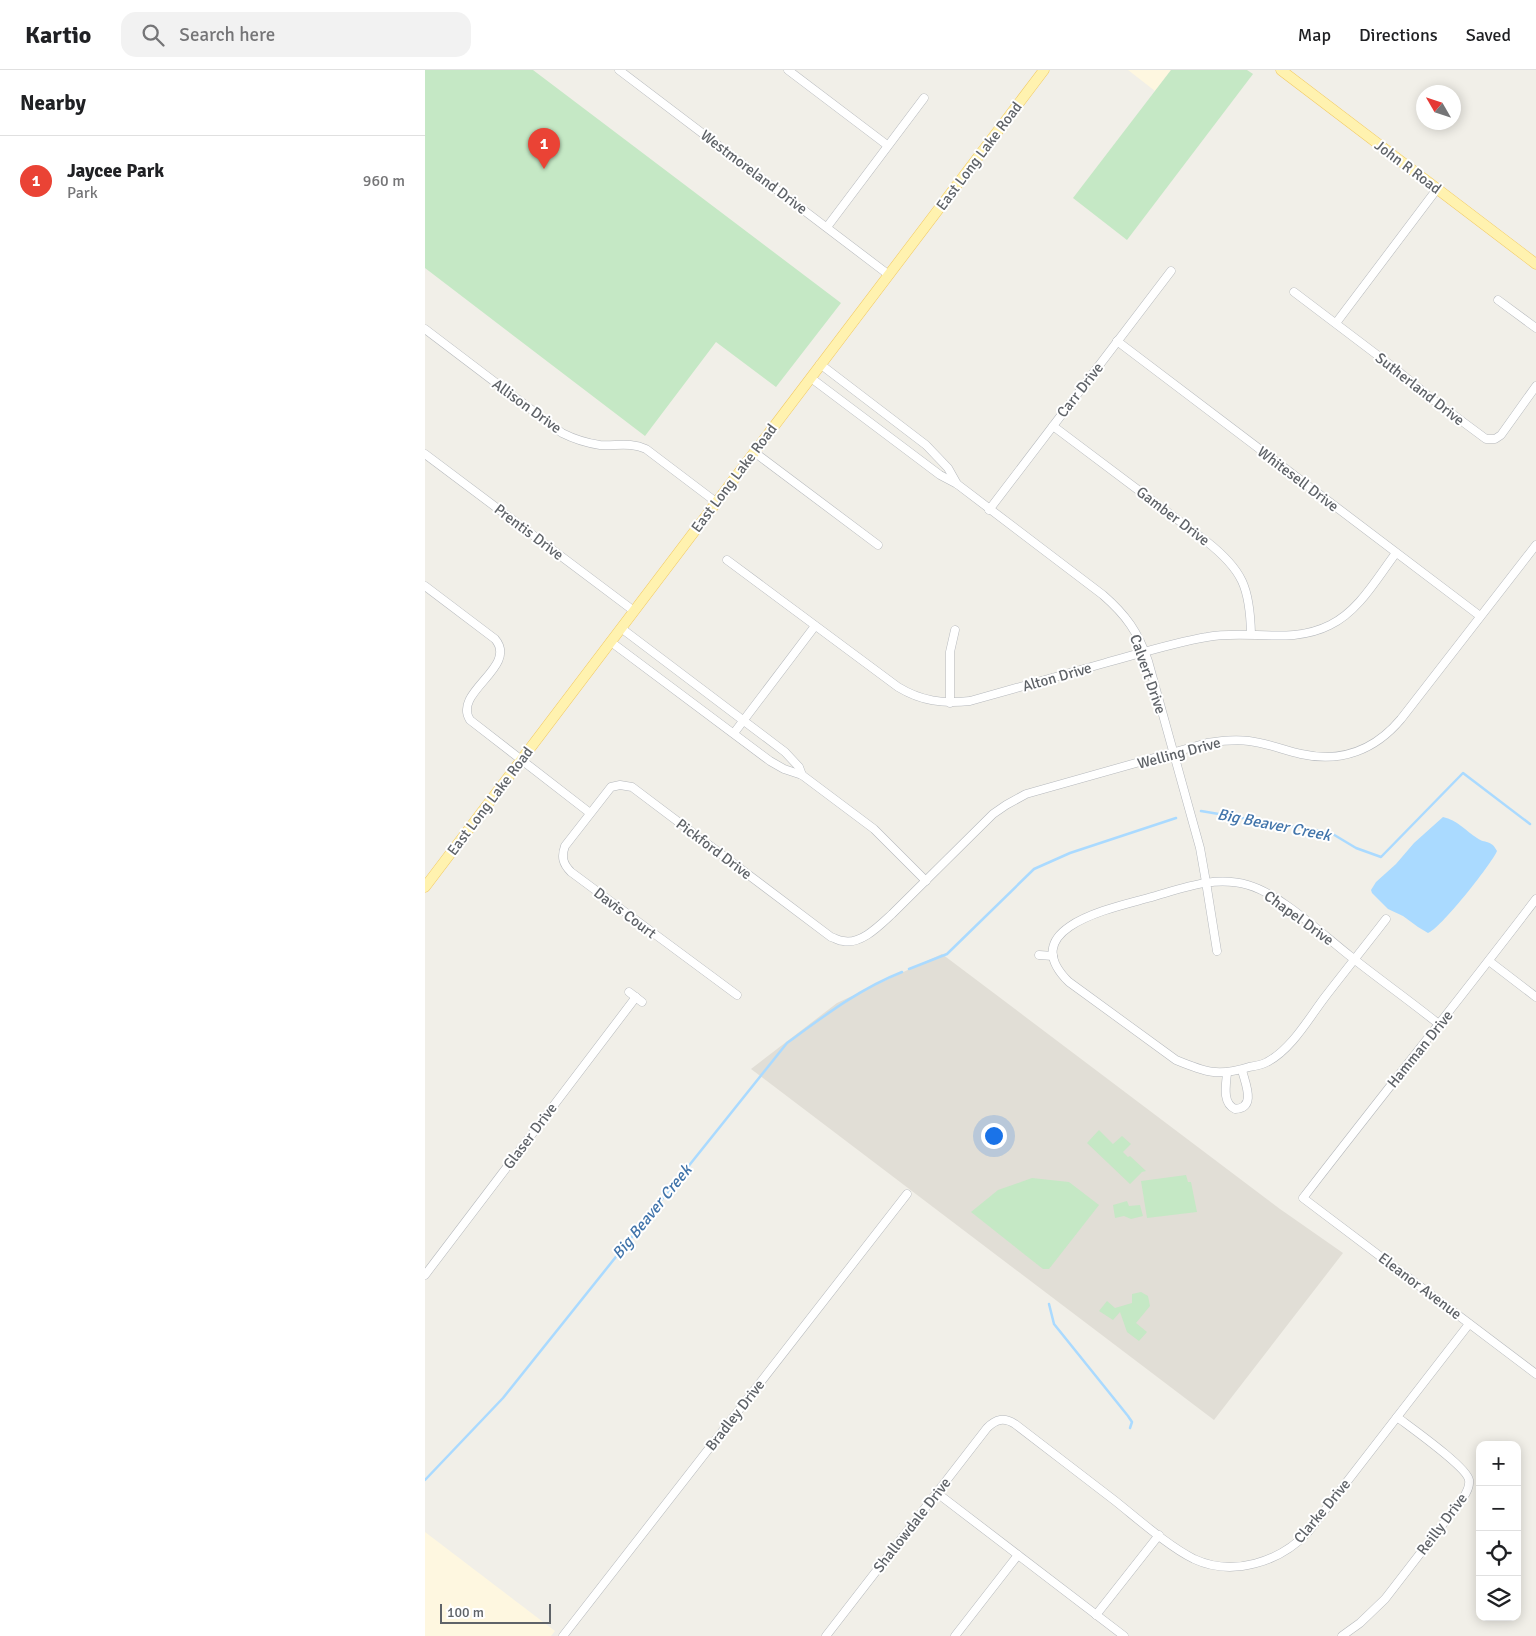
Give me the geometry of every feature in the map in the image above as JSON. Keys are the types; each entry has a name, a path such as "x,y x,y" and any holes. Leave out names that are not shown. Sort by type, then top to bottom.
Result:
{"main road":[{"name":"East Long Lake Road","path":"425,886 1044,70"},
{"name":"John R Road","path":"1281,70 1536,264"}],"street":[{"name":"Westmoreland Drive","path":"619,70 889,275"},
{"path":"787,70 887,146"},
{"path":"827,227 924,98"},
{"path":"1336,324 1437,189"},
{"name":"Carr Drive","path":"989,510 1171,271"},
{"name":"Sutherland Drive","path":"1294,292 1486,439 1495,439 1501,435 1536,386"},
{"path":"1498,300 1536,328"},
{"name":"Allison Drive","path":"425,329 562,433 576,440 592,444 629,444 640,446 716,502"},
{"name":"Whitesell Drive","path":"1117,341 1480,616"},
{"name":"Calvert Drive","path":"821,364 932,450 948,468 957,484"},
{"name":"Calvert Drive","path":"811,378 940,475 957,484 1112,604 1131,624 1144,652 1200,848 1217,952"},
{"path":"880,430 890,417"},
{"name":"Gamber Drive","path":"1053,426 1225,557 1236,571 1247,593 1250,608 1251,634"},
{"path":"754,452 878,545"},
{"name":"Prentis Drive","path":"425,454 634,611"},
{"name":"Welling Drive","path":"843,941 855,941 875,929 993,814 1019,797 1226,740 1249,741 1314,756 1334,756 1362,750 1392,730 1536,545"},
{"name":"Alton Drive","path":"727,560 906,693 923,699 950,703 970,701 1144,652 1210,636 1251,634 1285,636 1311,633 1334,623 1344,616 1358,602 1395,553"},
{"path":"425,586 499,643 501,657 467,704 466,713 474,725 590,813"},
{"path":"734,733 815,626"},
{"path":"621,628 785,752 799,767 802,775"},
{"path":"950,703 950,652 955,630"},
{"path":"611,642 777,765 792,773 802,775 874,829 926,881"},
{"path":"681,694 690,680"},
{"name":"Pickford Drive","path":"590,813 611,787 620,784 632,787 831,937 843,941"},
{"name":"Davis Court","path":"590,813 565,846 563,856 567,868 737,995"},
{"name":"Chapel Drive","path":"1053,956 1057,940 1063,931 1073,923 1099,912 1207,882 1235,882 1259,889 1291,910 1439,1025"},
{"name":"Hamman Drive","path":"1303,1198 1536,900"},
{"path":"1039,955 1053,956 1053,961 1059,972 1069,982 1176,1060 1209,1072 1227,1072 1242,1070 1267,1062 1282,1051 1386,919"},
{"path":"1489,961 1536,997"},
{"name":"Glaser Drive","path":"425,1275 636,997"},
{"path":"1227,1072 1227,1103 1235,1110 1246,1106 1249,1098 1242,1070"},
{"name":"Bradley Drive","path":"563,1636 907,1194"},
{"name":"Eleanor Avenue","path":"1303,1198 1536,1374"},
{"name":"Clarke Drive","path":"1002,1419 1015,1424 1159,1535 1193,1558 1224,1566 1248,1565 1276,1556 1308,1532 1469,1324"},
{"name":"Reilly Drive","path":"1342,1636 1365,1619 1385,1599 1463,1498 1469,1487 1470,1481 1463,1469 1397,1417"},
{"name":"Shallowdale Drive","path":"826,1636 987,1428 1002,1419"},
{"path":"937,1492 1124,1636"},
{"path":"1095,1615 1159,1535"},
{"path":"955,1636 1018,1555"}],"shaded area":[{"path":"1128,70 1171,70 1155,91"},
{"path":"942,954 1280,1209 1343,1253 1214,1420 751,1069 837,1003"},
{"path":"425,1532 555,1631 551,1636 425,1636"}],"green space":[{"path":"425,70 533,70 841,303 776,387 716,342 645,436 425,268"},
{"path":"1171,70 1247,70 1253,74 1127,240 1073,198"},
{"path":"1099,1130 1113,1144 1122,1136 1131,1144 1123,1152 1146,1171 1142,1172 1130,1184 1087,1143"},
{"path":"1186,1175 1188,1182 1191,1182 1197,1212 1147,1218 1141,1181"},
{"path":"1032,1178 1069,1182 1099,1205 1049,1269 1043,1269 971,1212 998,1190"},
{"path":"1127,1201 1129,1206 1140,1205 1143,1216 1131,1219 1124,1216 1115,1218 1113,1205"},
{"path":"1141,1292 1148,1296 1150,1306 1136,1323 1147,1332 1139,1341 1127,1332 1120,1312 1113,1320 1099,1311 1107,1301 1115,1308 1132,1303 1132,1294"}],"water":[{"path":"1443,817 1457,823 1480,840 1490,843 1497,851 1443,921 1428,933 1403,916 1388,909 1371,890 1376,882 1396,864 1414,843"}],"waterway":[{"name":"Big Beaver Creek","path":"1201,811 1331,833 1356,848 1381,857 1463,773 1530,824"},
{"name":"Big Beaver Creek","path":"909,969 947,954 1034,869 1070,853 1176,818"},
{"name":"Big Beaver Creek","path":"425,1480 503,1398 787,1043 856,995 902,972"},
{"path":"1049,1304 1054,1324 1128,1416 1132,1422 1130,1428"}],"place":[{"name":"Jaycee Park","path":"544,169"}]}
